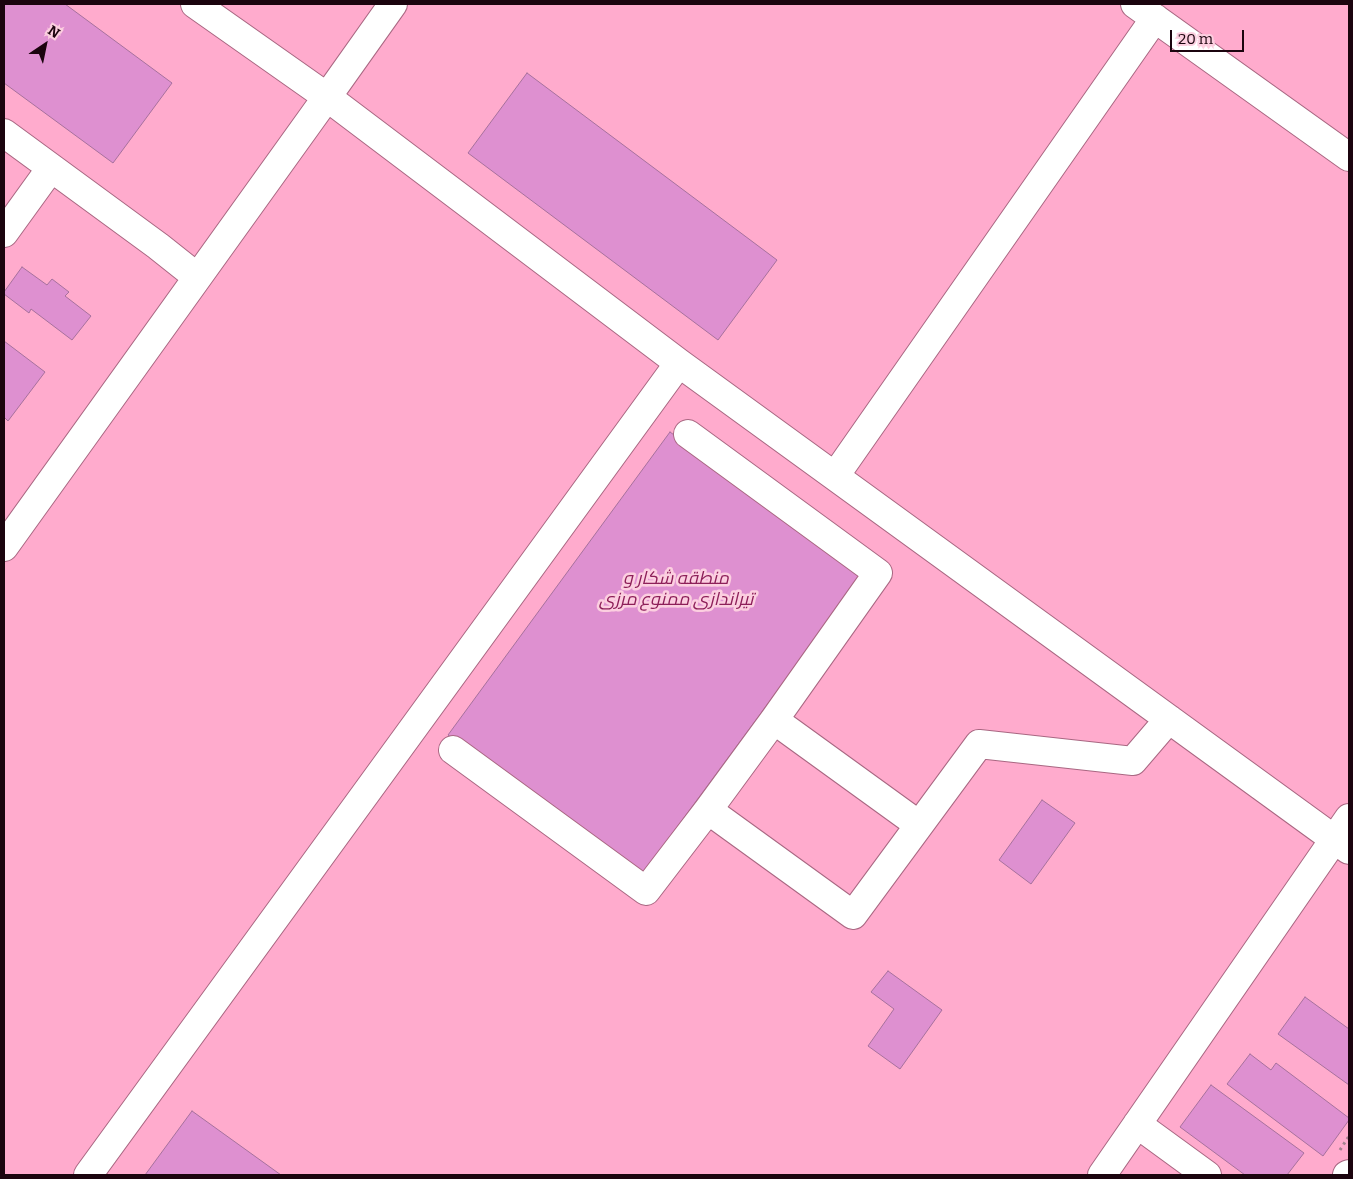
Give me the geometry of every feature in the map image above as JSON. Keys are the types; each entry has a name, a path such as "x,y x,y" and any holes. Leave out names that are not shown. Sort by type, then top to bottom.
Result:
{"lane":[{"path":"195,4 327,97 678,363 1169,719 1344,836 1137,1124 1107,1173"},
{"path":"4,547 394,4"},
{"path":"835,476 1145,11 1349,157"},
{"path":"4,133 197,277"},
{"path":"4,233 51,168"},
{"path":"88,1175 678,363"},
{"path":"453,750 646,891 708,810 878,573 688,434"},
{"path":"708,810 853,915 979,744 1133,761 1169,719"},
{"path":"774,720 919,825"},
{"path":"1137,1124 1207,1175"}],"green space":[{"name":"منطقه شکار و تیراندازی ممنوع مرزی","path":"4,4 1349,4 1349,1175 4,1175"}],"building":[{"path":"4,4 65,4 172,83 113,163 4,83"},
{"path":"527,73 777,260 718,340 468,153"},
{"path":"22,267 47,285 52,279 69,292 65,296 91,316 72,340 31,309 29,313 4,294"},
{"path":"4,341 45,372 8,421 4,417"},
{"path":"670,432 864,573 641,876 448,735"},
{"path":"1042,800 1075,823 1031,884 999,860"},
{"path":"888,971 942,1010 900,1069 868,1046 894,1009 871,992"},
{"path":"1305,997 1349,1029 1349,1085 1278,1034"},
{"path":"1250,1054 1271,1070 1276,1063 1349,1118 1323,1156 1227,1084"},
{"path":"1211,1085 1304,1153 1287,1175 1245,1175 1180,1127"},
{"path":"192,1111 281,1175 145,1175"}]}
